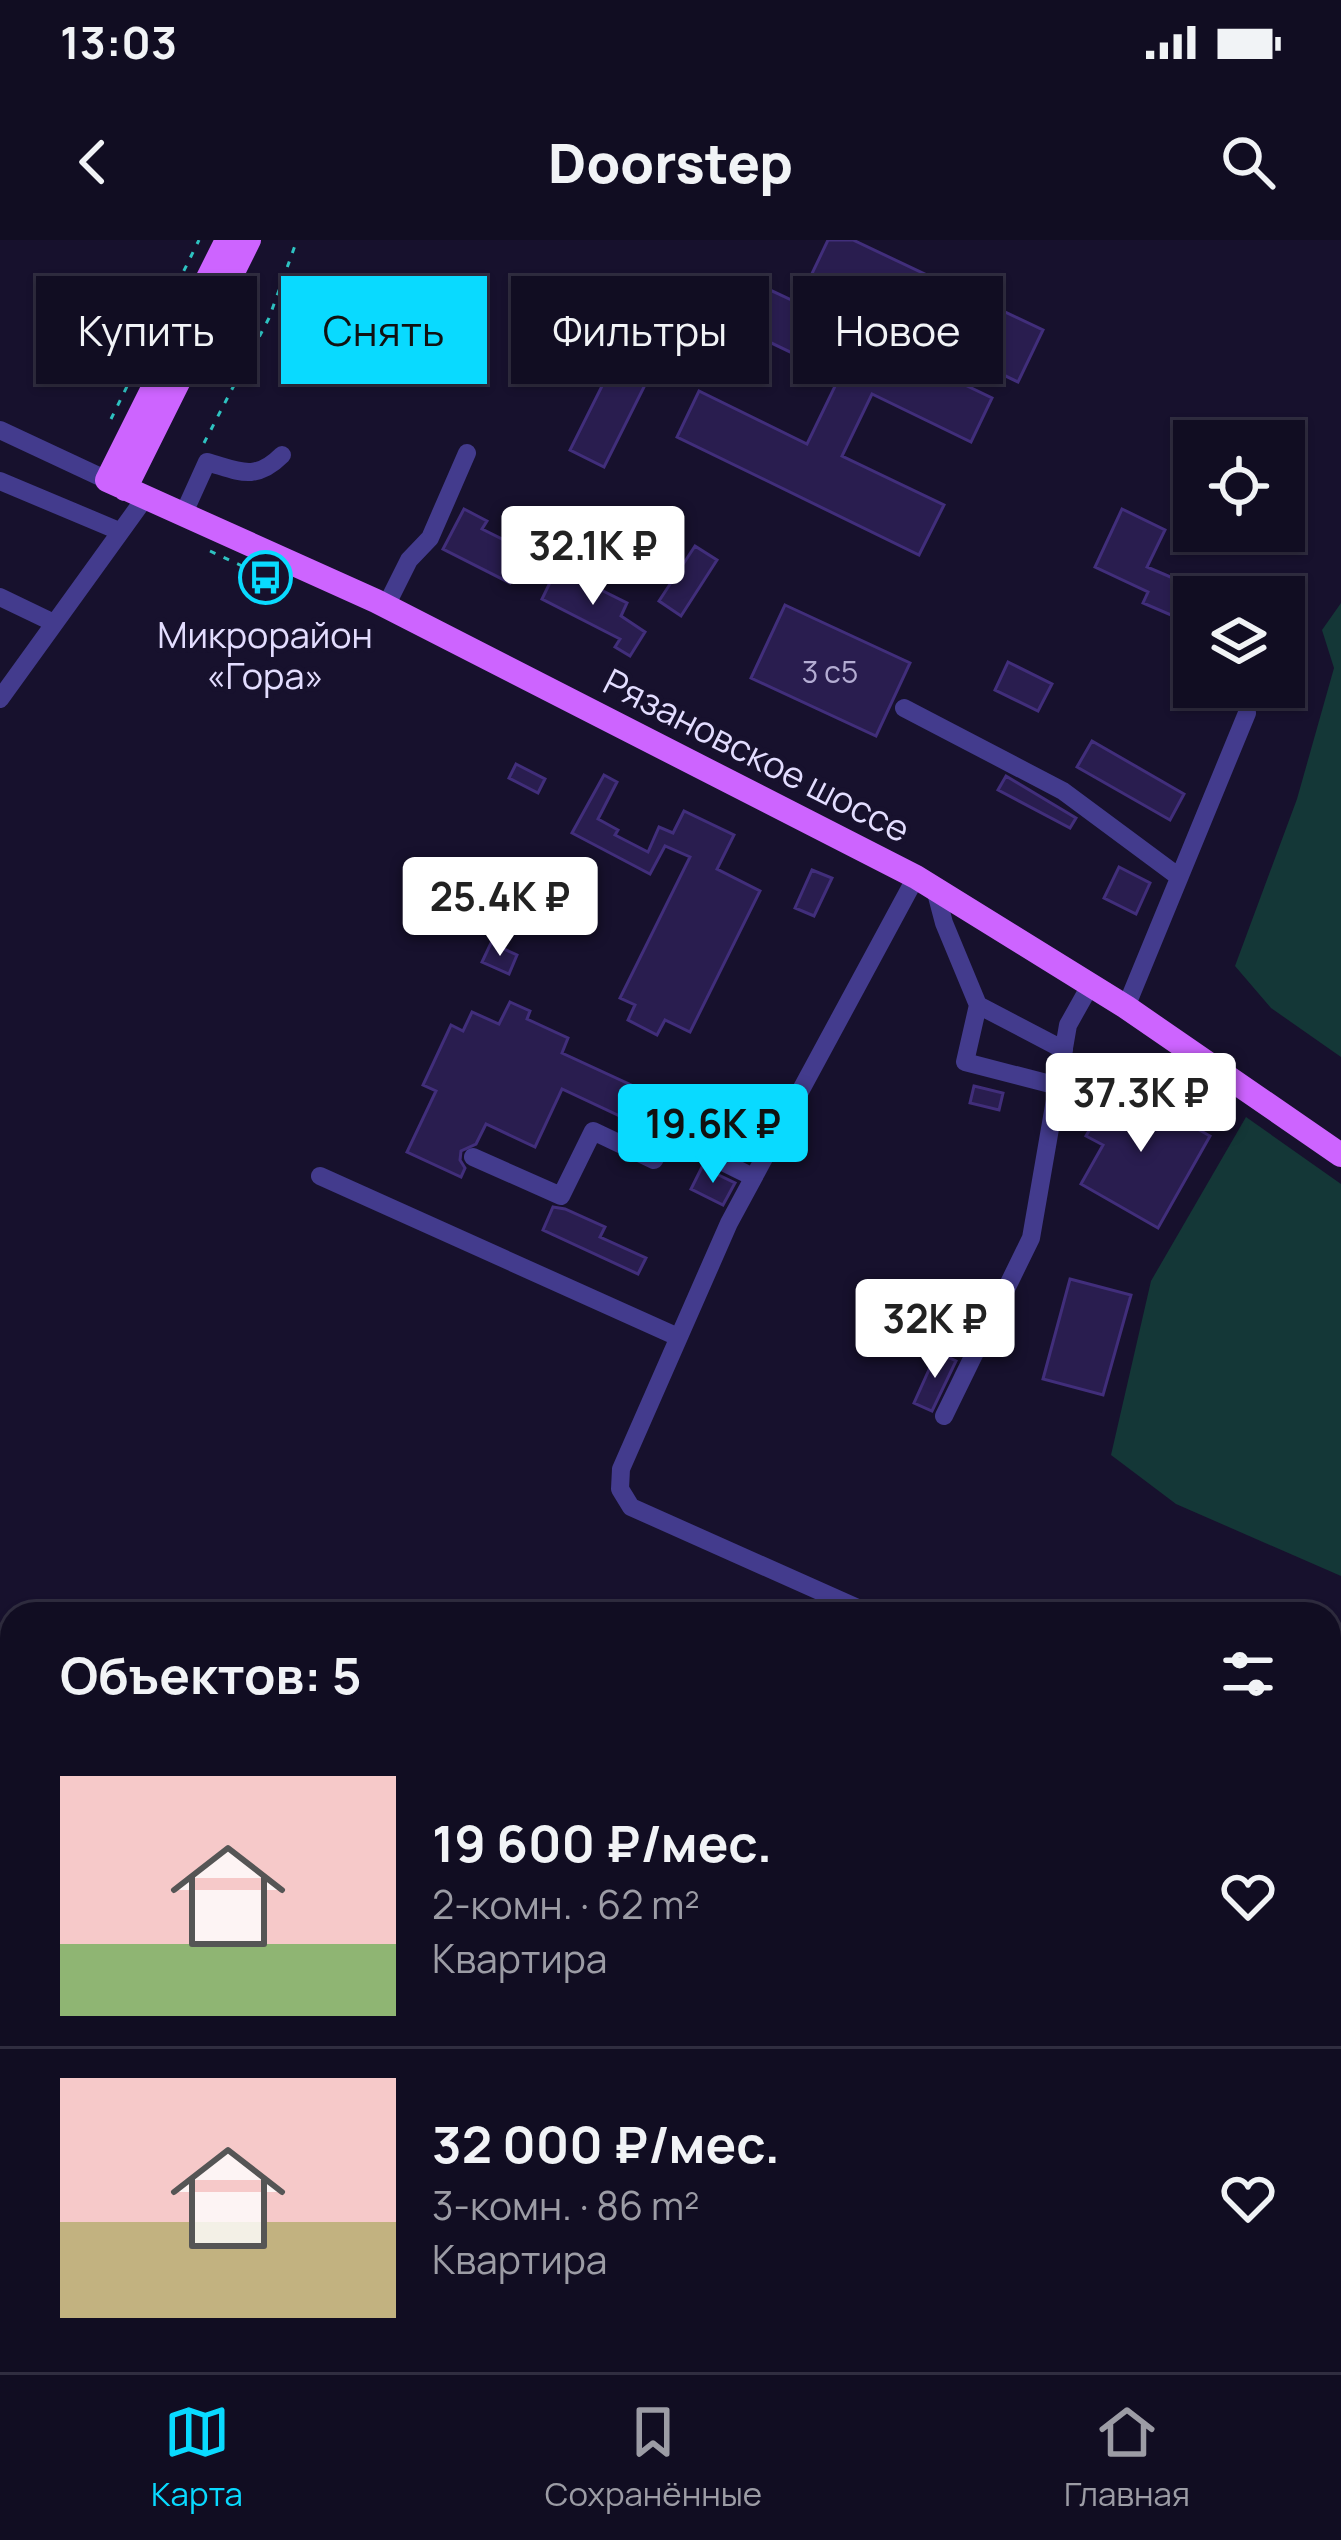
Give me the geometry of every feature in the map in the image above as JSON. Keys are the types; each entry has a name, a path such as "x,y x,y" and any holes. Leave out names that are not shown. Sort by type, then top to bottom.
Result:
{"main road":[{"path":"126,489 227,240"},
{"path":"126,489 249,240"},
{"name":"Рязановское шоссе","path":"126,489 386,606 926,883 1126,1007 1341,1155"}],"street":[{"path":"0,430 126,489 119,531 0,699"},
{"path":"386,606 409,560 430,538 467,453"},
{"path":"182,514 207,462 243,474 268,470 282,455"},
{"path":"0,481 119,531"},
{"path":"0,597 54,623"},
{"path":"904,708 1063,791 1179,877"},
{"path":"1126,1007 1247,713"},
{"path":"926,883 978,1005 964,1062 1058,1086"},
{"path":"844,1602 631,1507 620,1490 621,1469 752,1177 926,883"},
{"path":"944,1416 1031,1238 1068,1025 1091,985"},
{"path":"978,1005 1064,1050"},
{"path":"473,1157 561,1196 593,1131 654,1160 668,1135 752,1177"},
{"path":"320,1176 678,1337"}],"path":[{"path":"111,419 199,240"},
{"path":"206,440 269,318 297,240"},
{"path":"208,550 272,580"}],"green space":[{"path":"1341,603 1341,1057 1271,1008 1235,966 1297,799 1334,668 1322,630"},
{"path":"1246,1117 1341,1184 1341,1576 1176,1504 1111,1455 1151,1281"}],"building":[{"path":"828,240 853,240 929,276 811,276"},
{"path":"769,290 793,301 793,353 769,342"},
{"path":"1003,311 1043,330 1018,382 1003,375"},
{"path":"603,384 646,384 604,467 570,450"},
{"path":"836,384 963,384 992,398 971,442 872,394 842,456 944,505 919,555 677,437 699,391 807,444"},
{"path":"464,509 487,521 482,529 526,551 510,583 443,549"},
{"path":"1122,509 1165,530 1147,567 1173,578 1173,616 1143,603 1148,592 1095,567"},
{"path":"695,546 717,560 681,616 659,601"},
{"path":"557,568 627,603 621,616 645,632 630,656 615,647 620,639 542,599"},
{"path":"785,605 910,663 876,736 751,678"},
{"path":"1008,662 1052,684 1038,711 995,690"},
{"path":"1092,741 1184,794 1170,820 1077,767"},
{"path":"516,764 545,779 538,793 509,778"},
{"path":"604,775 617,782 598,819 618,830 615,835 648,852 659,827 673,833 684,811 734,835 717,869 760,891 690,1032 665,1020 657,1035 628,1020 635,1005 620,998 690,857 665,846 650,874 572,833"},
{"path":"1006,776 1076,818 1070,828 998,790"},
{"path":"1119,867 1150,883 1136,914 1104,898"},
{"path":"812,870 832,878 814,916 795,908"},
{"path":"491,943 517,955 509,974 482,962"},
{"path":"510,1002 530,1011 527,1019 568,1038 562,1053 707,1120 700,1136 661,1120 654,1132 562,1089 535,1147 486,1124 476,1144 461,1151 465,1168 461,1177 407,1152 436,1091 423,1085 451,1025 463,1031 472,1012 499,1024"},
{"path":"1116,1083 1210,1136 1158,1228 1081,1184 1103,1145 1086,1136"},
{"path":"974,1086 1003,1093 999,1110 970,1103"},
{"path":"702,1167 735,1183 723,1205 691,1189"},
{"path":"553,1207 605,1227 600,1237 646,1258 638,1274 543,1230"},
{"path":"1070,1279 1131,1295 1103,1395 1043,1379"},
{"path":"937,1352 956,1361 932,1411 914,1403"}],"place":[{"name":"Микрорайон «Гора»","path":"265,578"}]}
